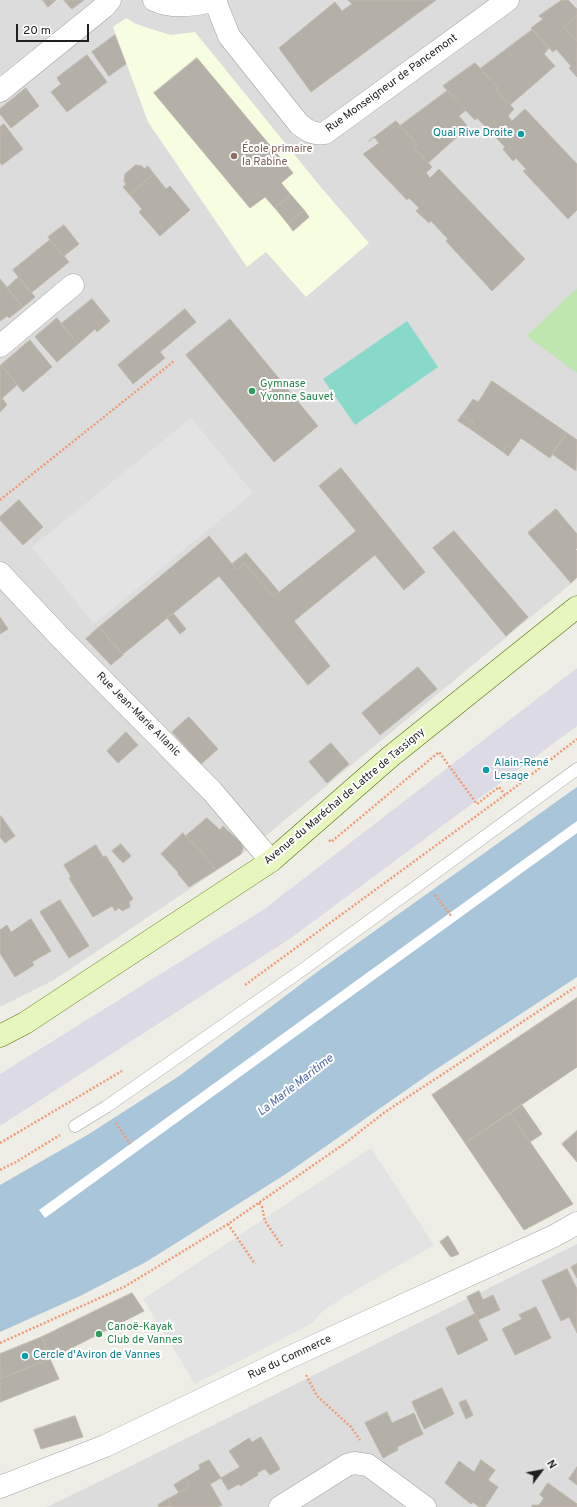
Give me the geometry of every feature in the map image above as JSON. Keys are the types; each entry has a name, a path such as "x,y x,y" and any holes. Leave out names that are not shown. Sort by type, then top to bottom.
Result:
{"main road":[{"name":"Avenue du Maréchal de Lattre de Tassigny","path":"0,1036 25,1023 271,861 390,757 577,607"}],"street":[{"path":"0,91 104,7 110,0"},
{"path":"154,0 168,4 185,5 216,0"},
{"name":"Rue Monseigneur de Pancemont","path":"216,0 228,36 299,124 308,131 317,134 325,133 508,0"},
{"path":"0,346 73,285"},
{"name":"Rue Jean-Marie Allanic","path":"0,573 60,637 212,791 271,861"},
{"name":"Rue du Commerce","path":"0,1487 105,1446 288,1358 554,1236 577,1223"},
{"path":"280,1507 347,1465 354,1463 368,1465 425,1507"}],"lane":[{"path":"75,1126 106,1107 298,973 577,769"},
{"path":"0,1475 40,1472"}],"path":[{"path":"0,500 174,361"},
{"path":"242,987 505,795 577,739"},
{"path":"314,823 331,842 439,752 478,804 499,787 518,812"},
{"path":"424,881 452,917"},
{"path":"0,1343 124,1287 228,1224 344,1144 385,1112 577,986"},
{"path":"0,1143 128,1068"},
{"path":"106,1107 130,1144"},
{"path":"0,1170 75,1126"},
{"path":"259,1203 262,1207 264,1221 282,1246"},
{"path":"228,1224 255,1264"},
{"path":"305,1372 317,1396 351,1427 361,1441 361,1464"}],"shaded area":[{"path":"0,0 577,0 577,579 251,848 54,980 0,1007"},
{"name":"École primaire la Rabine","path":"126,18 136,24 170,35 195,32 324,191 369,243 306,297 266,252 247,267 148,122 113,27"},
{"path":"407,321 438,367 355,425 323,379"},
{"path":"191,418 253,493 94,624 32,547"},
{"path":"577,668 577,726 291,938 0,1126 0,1074 263,910"},
{"path":"371,1148 434,1245 344,1297 323,1311 311,1324 195,1384 143,1299"},
{"path":"577,1244 577,1507 47,1507 123,1470"}],"green space":[{"path":"577,288 577,373 527,336"}],"water":[{"name":"La Marle Maritime","path":"577,787 577,977 432,1072 289,1172 146,1262 80,1296 0,1332 0,1185 89,1134 179,1076 317,972"}],"pier":[{"path":"577,821 577,833 45,1218 39,1210"}],"building":[{"path":"43,0 56,0 48,7"},
{"path":"64,0 84,0 72,9"},
{"path":"348,0 436,0 311,92 279,48 335,2 342,11 352,4"},
{"path":"562,0 568,0 577,9 577,15 564,27 577,41 577,77 569,68 571,66 556,49 553,52 531,28 543,19 539,16"},
{"path":"577,15 577,41 564,27"},
{"path":"532,30 549,48 544,54 555,66 510,105 496,90 498,87 480,69"},
{"path":"115,35 126,64 109,76 92,52"},
{"path":"87,55 107,82 67,112 51,92 61,84 57,78"},
{"path":"197,58 293,173 281,183 291,195 275,208 265,197 250,208 154,93"},
{"name":"Quai Rive Droite","path":"475,63 498,87 496,90 514,109 508,116 512,121 525,109 577,164 577,210 568,219 523,171 526,169 516,158 513,161 503,149 505,147 477,118 475,120 443,86"},
{"path":"26,88 39,106 11,128 0,114 0,109"},
{"path":"447,91 466,110 459,116 468,127 428,163 413,147 417,144 400,126"},
{"path":"396,121 417,144 413,147 432,167 426,173 430,178 439,169 525,259 492,291 446,241 448,239 431,221 429,223 416,211 419,208 409,198 407,200 363,154 379,143 374,137"},
{"path":"4,124 23,149 2,165 0,163 0,127"},
{"path":"136,165 142,166 144,169 148,166 154,174 130,195 123,187 126,184 124,181 125,174"},
{"path":"154,174 166,189 170,186 190,210 160,236 139,212 142,209 130,195"},
{"path":"291,195 304,210 288,224 275,208"},
{"path":"304,210 309,217 293,231 288,224"},
{"path":"64,225 79,244 64,256 48,237"},
{"path":"50,240 69,262 31,293 13,270"},
{"path":"19,277 35,297 23,307 7,288"},
{"path":"0,279 23,307 9,318 7,316 0,321"},
{"path":"92,299 110,321 97,332 95,329 78,344 61,324"},
{"path":"185,309 196,322 160,352 165,358 133,384 118,365"},
{"path":"57,318 78,344 57,362 35,337"},
{"name":"Gymnase Yvonne Sauvet","path":"230,319 318,426 274,462 186,355"},
{"path":"30,340 52,367 23,392 1,365"},
{"path":"1,365 17,385 0,400 0,366"},
{"path":"492,381 567,433 550,458 521,438 513,449 507,445 503,452 469,428 473,422 462,415 473,399 478,402"},
{"path":"2,398 7,405 0,412 0,400"},
{"path":"462,415 473,422 469,428 458,421"},
{"path":"567,433 577,440 576,471 552,454"},
{"path":"507,445 513,449 508,456 503,452"},
{"path":"341,468 425,572 404,590 375,555 294,621 330,666 308,685 219,576 123,654 99,627 209,536 237,570 245,563 273,597 356,531 319,486"},
{"path":"19,500 43,527 23,545 0,520 0,517"},
{"path":"556,509 577,534 577,548 575,549 577,551 577,577 571,583 528,533"},
{"path":"454,531 528,617 506,636 433,548"},
{"path":"246,553 279,592 273,597 245,563 237,570 232,564"},
{"path":"173,613 186,629 180,634 167,618"},
{"path":"0,617 8,629 0,634"},
{"path":"99,627 123,655 111,665 86,639"},
{"path":"418,667 437,689 380,735 362,713"},
{"path":"189,717 218,749 201,764 172,732"},
{"path":"126,732 138,745 118,763 107,751"},
{"path":"331,743 349,764 327,783 309,762"},
{"path":"1,816 15,836 5,843 0,837"},
{"path":"207,818 220,830 223,826 241,843 243,848 241,854 216,870 193,842 191,843 186,836"},
{"path":"183,833 191,843 193,842 216,870 189,887 178,872 161,854"},
{"path":"121,844 131,856 123,863 112,851"},
{"path":"96,845 103,857 106,856 133,899 129,902 130,907 122,911 119,908 115,911 112,906 93,917 69,878 71,877 64,865"},
{"path":"60,900 89,946 69,958 40,912"},
{"path":"31,919 51,951 32,962 34,965 15,977 0,953 0,930 7,925 11,932"},
{"path":"577,998 577,1067 465,1143 432,1095"},
{"path":"522,1105 542,1134 530,1142 510,1113"},
{"path":"510,1113 573,1204 524,1230 465,1143"},
{"path":"577,1131 577,1162 562,1144"},
{"path":"448,1236 459,1254 451,1257 440,1242"},
{"path":"577,1264 577,1278 571,1267"},
{"path":"567,1269 577,1289 577,1333 569,1317 561,1321 542,1281"},
{"path":"479,1291 483,1300 493,1295 500,1310 478,1320 467,1297"},
{"path":"132,1293 144,1311 50,1359 42,1337"},
{"path":"536,1307 551,1338 515,1355 502,1329 522,1319 519,1315"},
{"path":"475,1314 488,1340 458,1355 446,1328"},
{"name":"Cercle d'Aviron de Vannes","path":"42,1337 50,1359 0,1379 0,1354"},
{"path":"50,1359 59,1379 0,1402 0,1379"},
{"path":"442,1388 454,1414 424,1429 412,1402"},
{"path":"466,1400 473,1415 466,1419 459,1403"},
{"path":"387,1412 392,1423 414,1413 423,1434 397,1447 398,1450 383,1458 365,1423"},
{"path":"75,1416 83,1437 41,1449 34,1430"},
{"path":"261,1437 280,1469 270,1475 265,1469 240,1486 239,1484 228,1490 221,1478 240,1467 229,1451 249,1438 252,1442"},
{"path":"209,1460 221,1478 210,1484 222,1505 218,1507 170,1507 172,1506 168,1499 190,1486 185,1478 200,1469 199,1465"},
{"path":"481,1460 495,1470 488,1480 498,1487 485,1507 479,1507 473,1502 471,1504 445,1483 459,1461 474,1472"},
{"path":"577,1467 577,1485 569,1479"},
{"path":"185,1478 190,1486 179,1493 174,1485"},
{"path":"548,1483 577,1504 577,1507 532,1507 532,1505 539,1505 544,1498 540,1495"},
{"path":"168,1499 172,1506 159,1507 158,1505"}],"place":[{"name":"Quai Rive Droite","path":"521,134"},
{"name":"École primaire la Rabine","path":"234,156"},
{"name":"Gymnase Yvonne Sauvet","path":"252,391"},
{"name":"Alain-René Lesage","path":"486,770"},
{"name":"Canoë-Kayak Club de Vannes","path":"99,1334"},
{"name":"Cercle d'Aviron de Vannes","path":"25,1356"}]}
